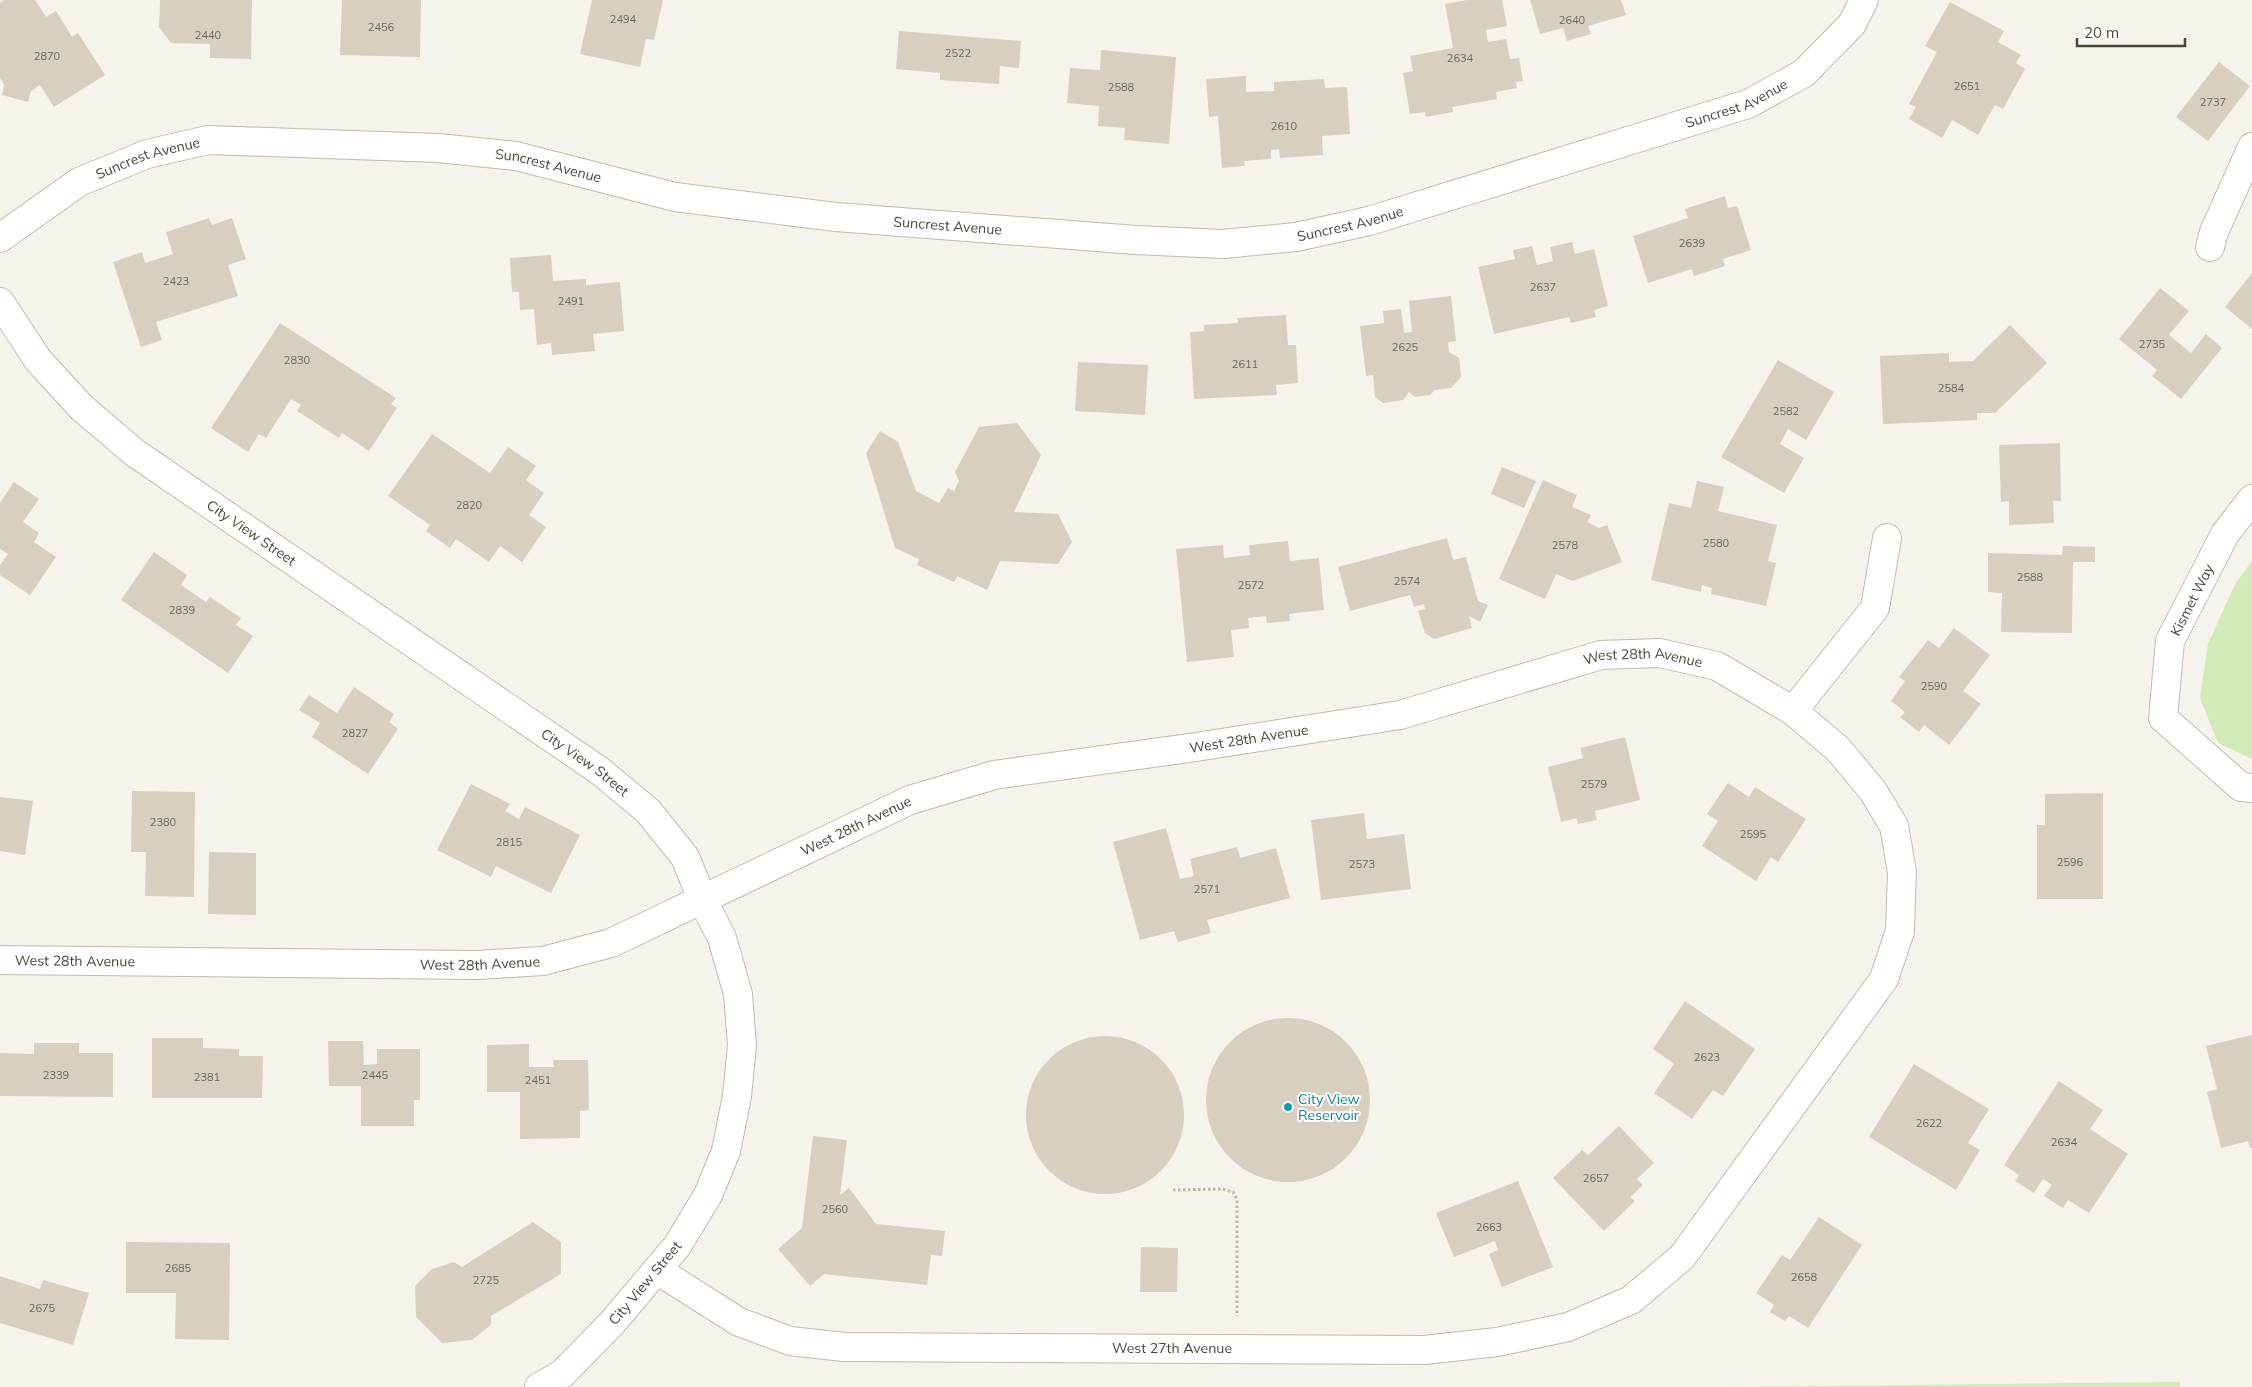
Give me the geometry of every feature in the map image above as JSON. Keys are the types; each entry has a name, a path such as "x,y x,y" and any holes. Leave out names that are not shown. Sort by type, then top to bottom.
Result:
{"street":[{"name":"Suncrest Avenue","path":"0,238 79,182 147,154 208,140 438,148 516,156 675,197 836,217 1136,240 1223,244 1296,237 1369,221 1748,104 1804,72 1852,24 1864,0"},
{"path":"2210,247 2214,232 2252,148"},
{"name":"City View Street","path":"0,302 38,360 82,408 135,453 600,771 648,811 685,858 702,899 722,938 738,994 742,1045 737,1096 726,1151 708,1195 677,1246 612,1323 562,1374 539,1387"},
{"name":"Kismet Way","path":"2252,499 2225,534 2170,641 2164,718 2241,786 2252,788"},
{"path":"1793,711 1875,608 1887,538"},
{"name":"West 28th Avenue","path":"0,960 477,966 543,961 611,943 910,800 994,775 1196,747 1400,715 1602,655 1660,653 1717,666 1793,711"},
{"name":"West 27th Avenue","path":"657,1270 739,1322 790,1341 844,1347 1424,1350 1497,1342 1568,1327 1631,1300 1682,1257 1884,979 1900,931 1902,872 1894,826 1874,791 1838,749 1793,711"}],"path":[{"path":"1173,1190 1222,1189 1233,1192 1237,1199 1239,1218 1237,1349"}],"green space":[{"path":"2252,561 2252,759 2218,743 2200,698 2208,644 2235,584"},
{"path":"2180,1382 2180,1387 1724,1387"}],"building":[{"path":"4,0 35,0 46,17 56,11 72,37 78,33 105,75 54,107 40,85 31,91 28,102 2,95 4,85 0,78 0,3"},
{"path":"160,0 252,0 251,59 210,58 210,44 171,43 159,27"},
{"path":"342,0 421,0 420,57 340,55"},
{"path":"592,0 663,0 654,40 646,39 640,67 580,54"},
{"path":"1467,0 1502,0 1507,26 1486,30 1488,42 1506,39 1510,59 1519,58 1523,81 1516,82 1517,88 1496,92 1497,99 1452,107 1453,112 1426,117 1425,112 1410,114 1403,73 1413,71 1410,56 1453,48 1445,4"},
{"path":"1530,0 1621,0 1626,15 1588,26 1591,34 1567,41 1563,28 1540,34"},
{"path":"1950,2 2004,31 1998,42 2021,55 2016,63 2025,69 2003,109 1995,105 1978,135 1952,120 1942,138 1909,119 1916,107 1909,104 1937,52 1925,46"},
{"path":"899,31 1021,41 1019,68 1000,66 999,84 940,80 940,73 896,69"},
{"path":"1101,50 1176,57 1169,144 1124,140 1125,128 1098,126 1099,106 1067,103 1070,68 1100,70"},
{"path":"2219,62 2250,86 2208,141 2176,117"},
{"path":"1246,76 1246,92 1274,91 1274,82 1324,79 1325,88 1347,87 1350,134 1322,136 1323,155 1280,158 1279,149 1271,150 1271,159 1244,161 1245,166 1222,168 1218,116 1209,117 1206,79"},
{"path":"1725,196 1728,208 1737,206 1751,250 1723,259 1725,266 1694,276 1692,269 1648,283 1633,236 1688,218 1685,209"},
{"path":"209,218 212,225 232,218 246,259 228,265 238,296 156,322 162,340 141,347 113,262 142,252 145,263 173,254 166,232"},
{"path":"1572,242 1575,254 1594,249 1608,306 1594,310 1596,317 1571,323 1569,317 1494,334 1478,267 1515,259 1513,250 1532,246 1537,265 1553,261 1550,247"},
{"path":"551,255 553,281 586,279 586,285 620,282 624,331 593,334 595,351 552,355 551,343 537,345 534,309 520,310 519,292 512,292 510,258"},
{"path":"2252,273 2252,329 2225,307"},
{"path":"2160,288 2189,311 2169,335 2191,353 2206,334 2222,348 2181,399 2152,376 2157,370 2119,339"},
{"path":"1451,296 1456,341 1448,342 1449,352 1459,358 1461,377 1451,388 1435,390 1430,395 1415,397 1409,392 1403,400 1383,403 1375,397 1373,375 1366,376 1360,326 1384,323 1383,311 1401,309 1404,333 1412,332 1409,301"},
{"path":"1286,315 1288,345 1296,345 1298,383 1276,385 1277,395 1194,399 1190,332 1204,331 1204,325 1238,323 1237,318"},
{"path":"280,323 396,398 391,404 397,408 369,451 342,433 339,438 297,411 301,405 291,399 266,438 259,434 248,452 211,428"},
{"path":"2010,325 2047,363 1995,413 1977,413 1977,420 1883,424 1880,356 1949,353 1949,362 1973,361"},
{"path":"1778,360 1834,392 1806,440 1788,429 1780,444 1804,458 1784,493 1721,457"},
{"path":"1078,362 1148,365 1145,415 1075,411"},
{"path":"1017,423 1041,455 1014,512 1058,514 1072,542 1058,564 1000,561 987,590 957,576 954,582 917,565 919,559 895,548 866,453 880,431 898,442 916,491 939,503 948,488 954,491 959,481 955,472 979,427"},
{"path":"432,434 490,473 508,447 536,466 526,480 544,493 529,515 546,527 522,562 500,546 489,562 456,539 450,548 426,531 430,525 388,496"},
{"path":"2060,443 2061,501 2053,501 2054,523 2009,525 2009,501 2001,502 1999,445"},
{"path":"1502,467 1536,481 1524,508 1491,494"},
{"path":"1543,480 1577,495 1572,507 1591,515 1587,522 1599,528 1607,525 1622,562 1573,581 1556,574 1545,599 1499,579"},
{"path":"1697,481 1724,487 1718,511 1777,525 1768,561 1776,563 1766,606 1711,594 1712,588 1702,585 1701,592 1651,580 1669,503 1691,508"},
{"path":"14,482 39,499 23,522 39,533 34,542 56,557 30,595 0,575 0,565 8,554 0,549 0,503"},
{"path":"1447,538 1453,560 1466,557 1478,601 1488,605 1480,622 1469,616 1472,628 1434,639 1425,633 1418,611 1425,609 1424,604 1414,607 1410,595 1350,611 1338,567"},
{"path":"1288,541 1290,561 1319,558 1324,610 1289,614 1290,621 1267,623 1266,616 1248,618 1249,628 1231,630 1234,657 1187,662 1176,549 1223,545 1224,558 1250,555 1249,545"},
{"path":"2063,546 2095,547 2095,562 2073,562 2072,633 2001,632 2002,593 1988,592 1988,553 2062,555"},
{"path":"154,552 187,575 181,585 206,602 210,597 241,618 236,625 253,636 228,673 121,600"},
{"path":"1954,628 1990,655 1963,691 1981,704 1949,745 1924,725 1919,732 1900,717 1905,712 1891,701 1905,681 1899,677 1928,640 1939,648"},
{"path":"354,687 394,714 389,722 398,729 368,774 312,737 320,723 299,710 309,695 337,713"},
{"path":"1625,737 1640,800 1595,811 1597,820 1578,824 1577,818 1561,822 1548,767 1583,758 1580,748"},
{"path":"1728,783 1749,797 1755,787 1806,819 1778,862 1771,857 1756,881 1702,846 1718,821 1707,814"},
{"path":"471,784 510,804 505,811 519,819 525,807 580,835 551,893 496,866 491,877 437,850"},
{"path":"132,791 195,792 194,897 145,896 146,852 131,852"},
{"path":"2103,793 2103,899 2037,899 2037,825 2045,825 2045,794"},
{"path":"0,797 33,801 25,855 0,851"},
{"path":"1364,813 1367,839 1404,834 1411,889 1321,900 1311,820"},
{"path":"1166,828 1180,879 1194,876 1190,859 1237,847 1240,858 1276,848 1290,898 1207,920 1211,933 1178,942 1174,931 1140,940 1113,842"},
{"path":"209,852 256,853 256,915 208,914"},
{"path":"1685,1001 1755,1049 1723,1096 1713,1090 1692,1119 1654,1093 1674,1064 1653,1049"},
{"name":"City View Reservoir","path":"1288,1018 1319,1024 1346,1042 1364,1069 1370,1100 1364,1131 1346,1158 1319,1176 1288,1182 1257,1176 1230,1158 1212,1131 1206,1100 1212,1069 1230,1042 1257,1024"},
{"path":"2252,1035 2252,1148 2250,1148 2248,1141 2221,1148 2207,1092 2217,1089 2206,1046"},
{"path":"1105,1036 1135,1042 1161,1059 1178,1085 1184,1115 1178,1145 1161,1171 1135,1188 1105,1194 1075,1188 1049,1171 1032,1145 1026,1115 1032,1085 1049,1059 1075,1042"},
{"path":"152,1038 203,1038 203,1048 239,1049 239,1056 263,1056 262,1098 152,1098"},
{"path":"328,1041 363,1041 364,1065 377,1064 377,1049 420,1049 420,1100 414,1100 414,1126 361,1126 361,1086 329,1086"},
{"path":"34,1043 79,1043 79,1053 113,1053 113,1097 0,1096 0,1053 34,1054"},
{"path":"529,1044 529,1067 554,1067 553,1060 588,1060 589,1110 580,1111 580,1138 520,1139 520,1092 487,1092 487,1045"},
{"path":"1914,1064 1989,1109 1968,1143 1980,1150 1956,1190 1869,1137"},
{"path":"2059,1081 2103,1110 2090,1129 2128,1154 2089,1213 2068,1200 2063,1208 2044,1196 2052,1185 2043,1179 2034,1193 2015,1181 2019,1175 2004,1165"},
{"path":"1619,1126 1654,1163 1637,1179 1643,1185 1630,1197 1635,1201 1604,1231 1553,1178 1582,1150 1588,1155"},
{"path":"813,1136 847,1140 840,1195 849,1188 876,1224 945,1231 942,1256 931,1255 927,1285 824,1274 810,1286 778,1249 802,1228"},
{"path":"1518,1181 1553,1267 1502,1287 1489,1254 1498,1250 1495,1241 1454,1257 1436,1213"},
{"path":"1819,1217 1862,1245 1808,1328 1789,1316 1785,1321 1770,1312 1774,1305 1756,1293 1782,1255 1790,1260"},
{"path":"533,1222 561,1242 561,1274 491,1316 491,1325 472,1340 442,1343 416,1317 415,1286 432,1269 454,1262 462,1267"},
{"path":"126,1242 230,1243 229,1340 175,1339 176,1293 126,1293"},
{"path":"1141,1247 1178,1248 1177,1292 1140,1292"},
{"path":"0,1276 40,1289 43,1280 89,1293 73,1345 0,1323"}],"place":[{"name":"City View Reservoir","path":"1288,1107"}]}
